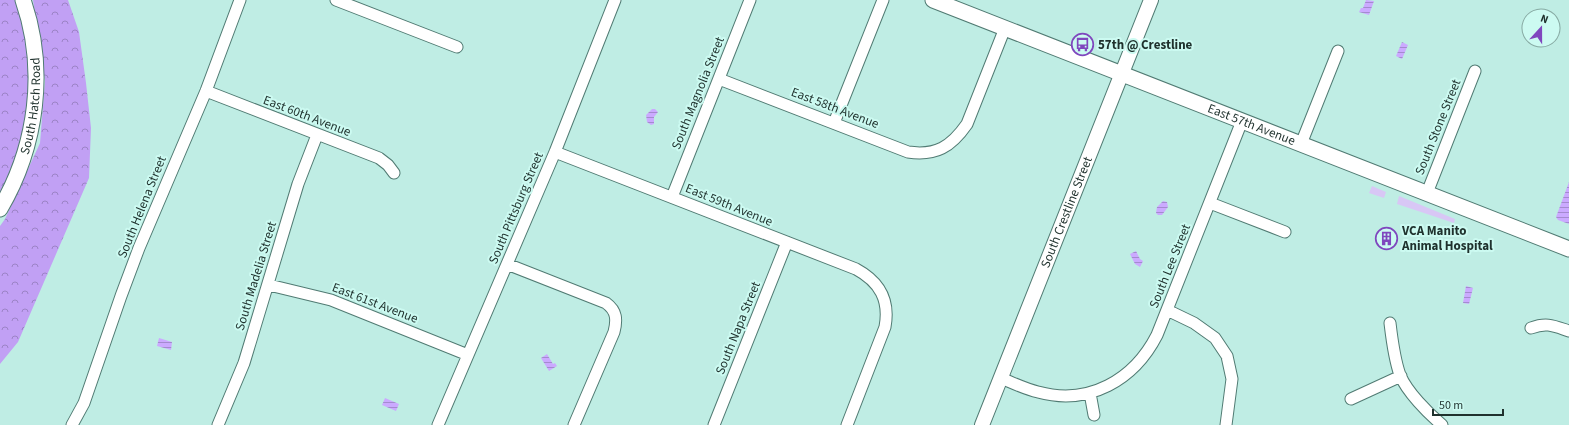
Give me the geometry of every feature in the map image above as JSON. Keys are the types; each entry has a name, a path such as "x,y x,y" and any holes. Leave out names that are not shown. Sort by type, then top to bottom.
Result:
{"main road":[{"name":"South Hatch Road","path":"0,209 22,164 30,134 36,101 35,50 31,27 23,0"},
{"name":"East 57th Avenue","path":"933,0 1569,249"}],"street":[{"name":"South Helena Street","path":"72,425 84,403 139,248 206,91 240,0"},
{"path":"336,0 457,47"},
{"name":"South Pittsburg Street","path":"438,425 555,152 615,0"},
{"name":"South Magnolia Street","path":"672,197 750,0"},
{"path":"834,123 883,0"},
{"name":"South Crestline Street","path":"982,425 1151,0"},
{"name":"East 58th Avenue","path":"719,79 908,152 925,153 943,148 956,139 967,124 1005,28"},
{"path":"1301,144 1338,51"},
{"name":"South Stone Street","path":"1427,193 1475,71"},
{"name":"East 60th Avenue","path":"206,91 379,158 388,165 394,173"},
{"name":"South Lee Street","path":"1001,378 1039,392 1054,395 1080,396 1090,394 1121,378 1139,362 1152,344 1167,310 1242,121"},
{"name":"South Madelia Street","path":"218,425 242,369 269,285 298,184 317,135"},
{"name":"East 59th Avenue","path":"555,152 787,242 865,274 878,287 883,297 887,317 885,327 847,425"},
{"path":"1210,203 1285,232"},
{"name":"South Napa Street","path":"714,425 787,242"},
{"path":"507,264 606,303 615,313 616,320 614,332 574,425"},
{"name":"East 61st Avenue","path":"269,285 331,300 468,355"},
{"path":"1167,310 1194,323 1215,338 1227,356 1232,379 1226,425"},
{"path":"1390,323 1393,345 1401,376 1421,404 1442,425"},
{"path":"1531,328 1542,324 1552,325 1569,331"},
{"path":"1351,399 1401,376"},
{"path":"1090,394 1094,415"}],"shaded area":[{"path":"1366,0 1374,1 1369,15 1359,12 1361,8 1363,8"},
{"path":"1402,42 1408,45 1402,59 1396,56"},
{"path":"652,109 655,109 658,112 654,117 654,124 651,125 647,122 646,115"},
{"path":"1569,182 1569,224 1558,220 1556,217"},
{"path":"1372,186 1386,192 1384,198 1369,193"},
{"path":"1399,196 1455,219 1454,223 1397,204"},
{"path":"1163,201 1167,202 1168,207 1162,215 1158,215 1156,213 1157,207"},
{"path":"1136,251 1140,259 1143,261 1140,267 1135,264 1130,254"},
{"path":"1466,286 1473,288 1469,304 1463,303"},
{"path":"159,338 172,342 171,350 157,346"},
{"path":"547,354 553,364 555,363 557,366 549,371 541,358"},
{"path":"385,398 399,404 396,411 382,405"}],"green space":[{"path":"0,0 17,0 26,40 29,62 29,85 26,130 21,150 14,169 0,193"},
{"path":"33,0 68,0 79,32 91,128 89,178 18,342 0,364 0,226 5,219 40,143 45,81"}],"place":[{"name":"57th @ Crestline","path":"1082,45"},
{"name":"VCA Manito Animal Hospital","path":"1387,238"}]}
